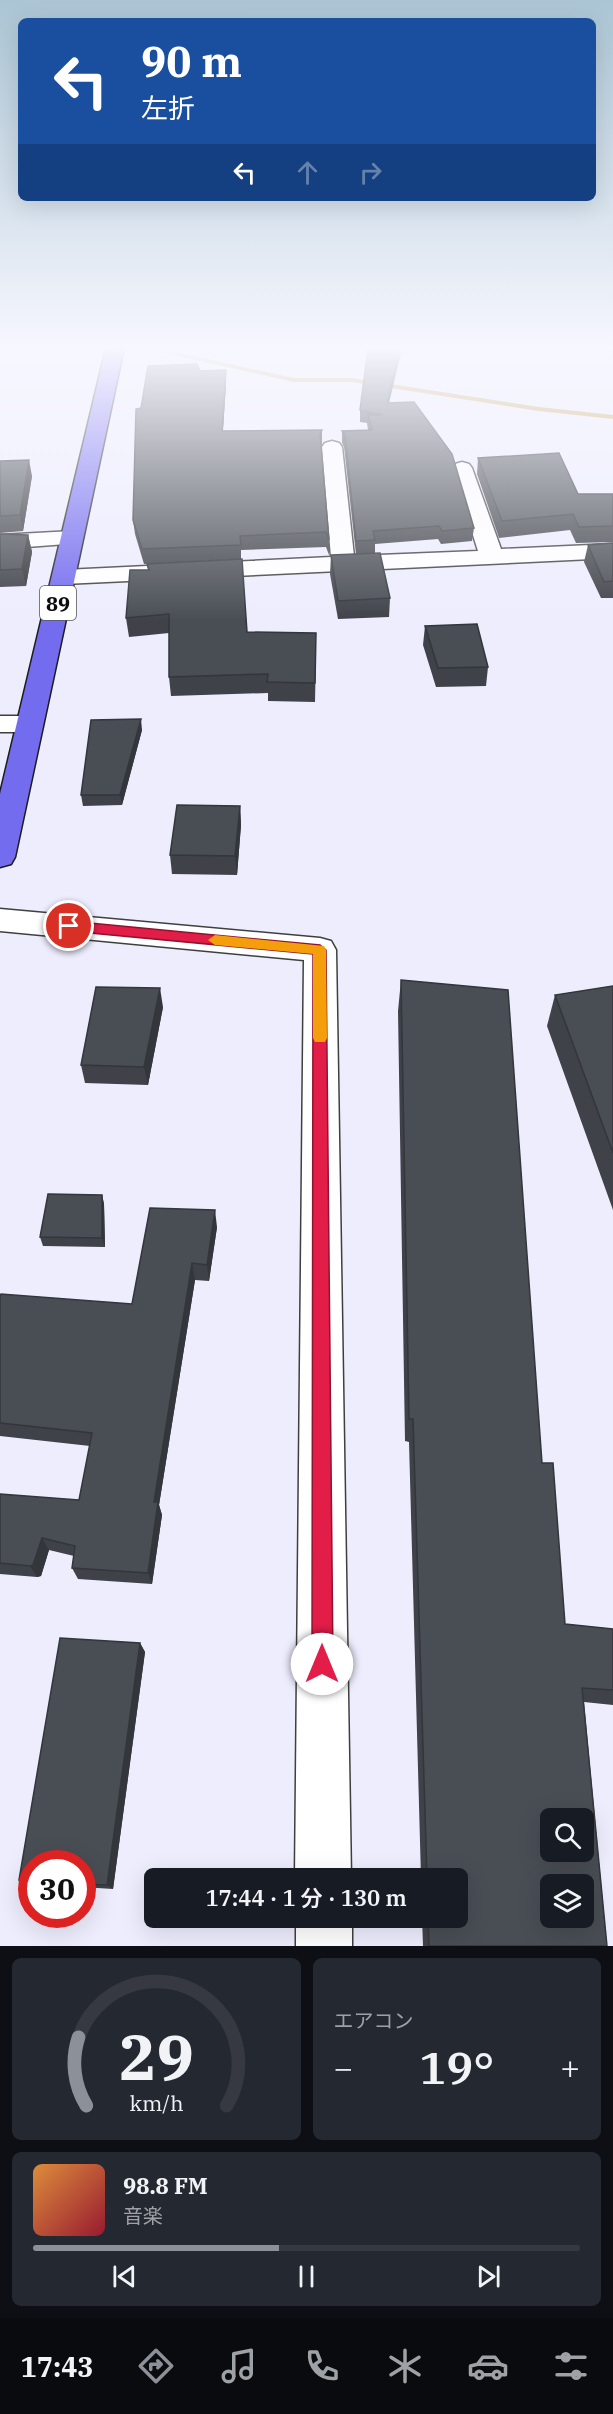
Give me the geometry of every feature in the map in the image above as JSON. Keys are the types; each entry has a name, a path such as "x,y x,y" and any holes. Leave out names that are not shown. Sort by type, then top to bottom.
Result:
{"main road":[{"name":"89","path":"0,857 94,439"}],"street":[{"path":"332,447 343,564"},
{"path":"462,468 492,557"},
{"path":"0,542 72,538"},
{"path":"64,577 613,551"},
{"path":"0,724 30,724"},
{"path":"0,920 320,950 323,1868"},
{"path":"324,1928 324,1946"}],"building":[{"path":"135,439 320,439 329,540 326,532 240,536 241,545 142,549 133,520"},
{"path":"345,439 441,439 452,454 474,528 442,531 439,526 373,531 375,540 356,541"},
{"path":"559,453 578,494 613,494 613,526 579,527 573,514 502,521 478,458"},
{"path":"29,460 20,515 0,516 0,461"},
{"path":"0,534 28,535 22,569 0,570"},
{"path":"613,543 613,581 604,582 588,545"},
{"path":"380,553 390,598 338,601 331,555"},
{"path":"242,559 247,632 316,633 315,683 267,682 268,674 169,677 169,614 126,618 130,570 149,570 147,564"},
{"path":"477,624 488,667 438,668 425,626"},
{"path":"141,719 120,795 81,795 91,720"},
{"path":"177,805 240,806 235,856 170,855"},
{"path":"401,980 508,990 542,1463 553,1463 565,1624 613,1629 613,1690 582,1688 594,1808 540,1808 540,1862 594,1862 594,1812 607,1946 429,1946 428,1928 468,1928 468,1868 427,1868 413,1419 409,1419"},
{"path":"613,986 613,1153 555,995"},
{"path":"96,987 160,988 144,1067 81,1065"},
{"path":"48,1194 102,1195 102,1238 40,1237"},
{"path":"150,1208 215,1210 207,1265 192,1263 154,1502 158,1502 148,1573 72,1568 75,1546 42,1538 33,1565 0,1563 0,1494 79,1500 92,1433 0,1423 1,1294 132,1304"},
{"path":"60,1638 140,1643 107,1885 96,1885 96,1850 24,1850"}],"slow traffic":[{"path":"215,940 320,950 320,1038"}],"route":[{"path":"69,926 320,950 322,1664"}]}
